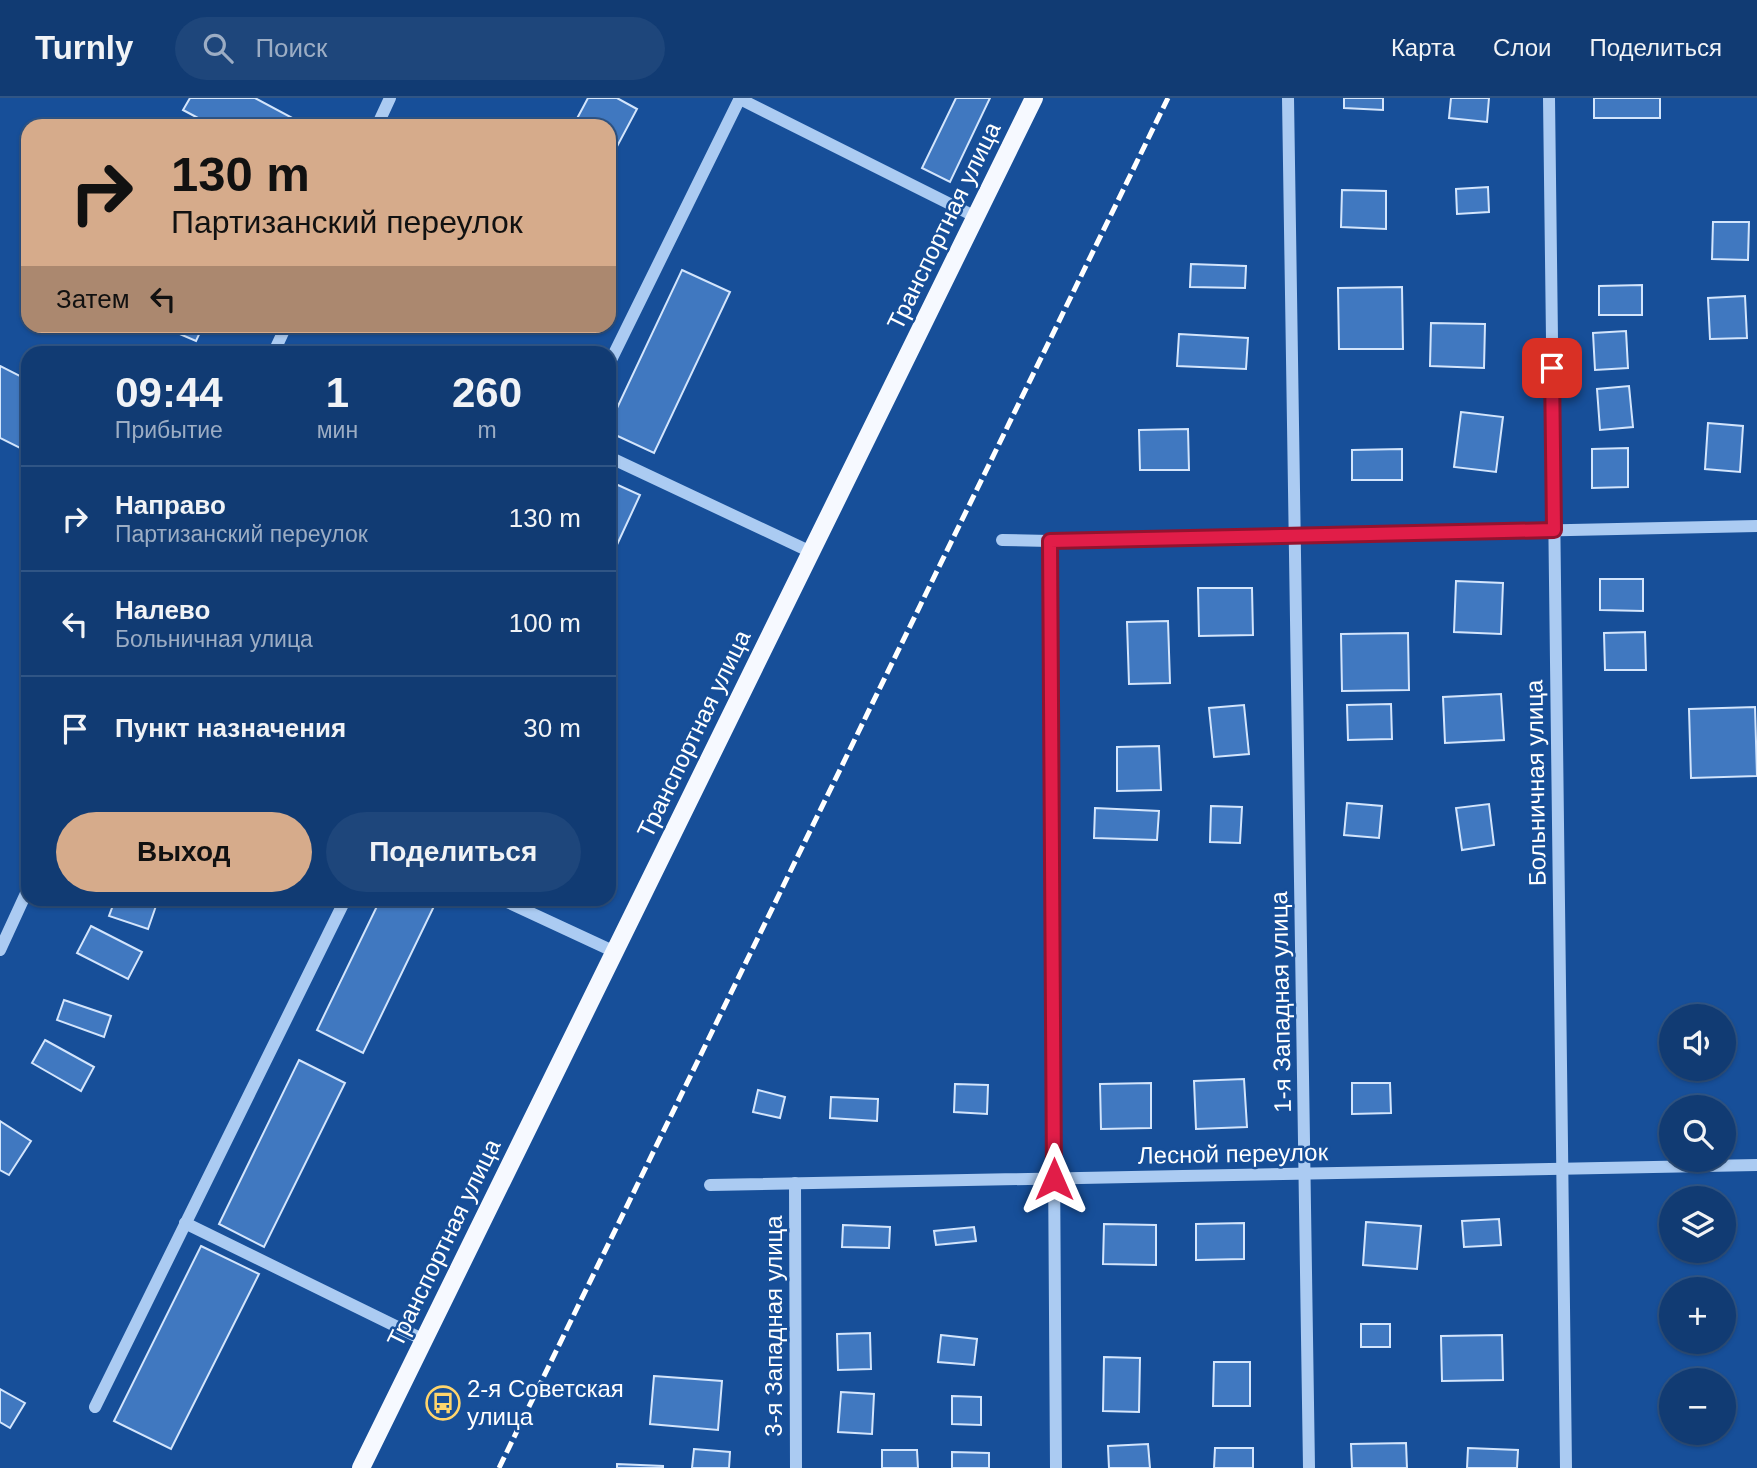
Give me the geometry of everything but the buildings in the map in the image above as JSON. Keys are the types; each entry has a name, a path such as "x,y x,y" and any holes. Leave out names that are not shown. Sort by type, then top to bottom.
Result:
{"main road":[{"name":"Транспортная улица","path":"361,1468 1034,98"}],"street":[{"path":"380,119 390,98"},
{"name":"1-я Западная улица","path":"1288,98 1309,1468"},
{"name":"Больничная улица","path":"1549,98 1566,1468"},
{"path":"616,350 740,99 976,217"},
{"path":"616,460 811,552"},
{"path":"1002,540 1757,526"},
{"path":"1050,541 1056,1468"},
{"path":"0,950 21,904"},
{"path":"95,1407 342,906"},
{"path":"516,906 615,952"},
{"name":"Лесной переулок","path":"710,1185 1757,1166"},
{"name":"3-я Западная улица","path":"795,1183 796,1468"},
{"path":"185,1223 424,1340"}],"railway":[{"path":"499,1468 1168,98"}],"place":[{"name":"2-я Советская улица","path":"443,1403"}],"route":[{"path":"1054,1179 1050,541 1554,530 1552,368"}]}
